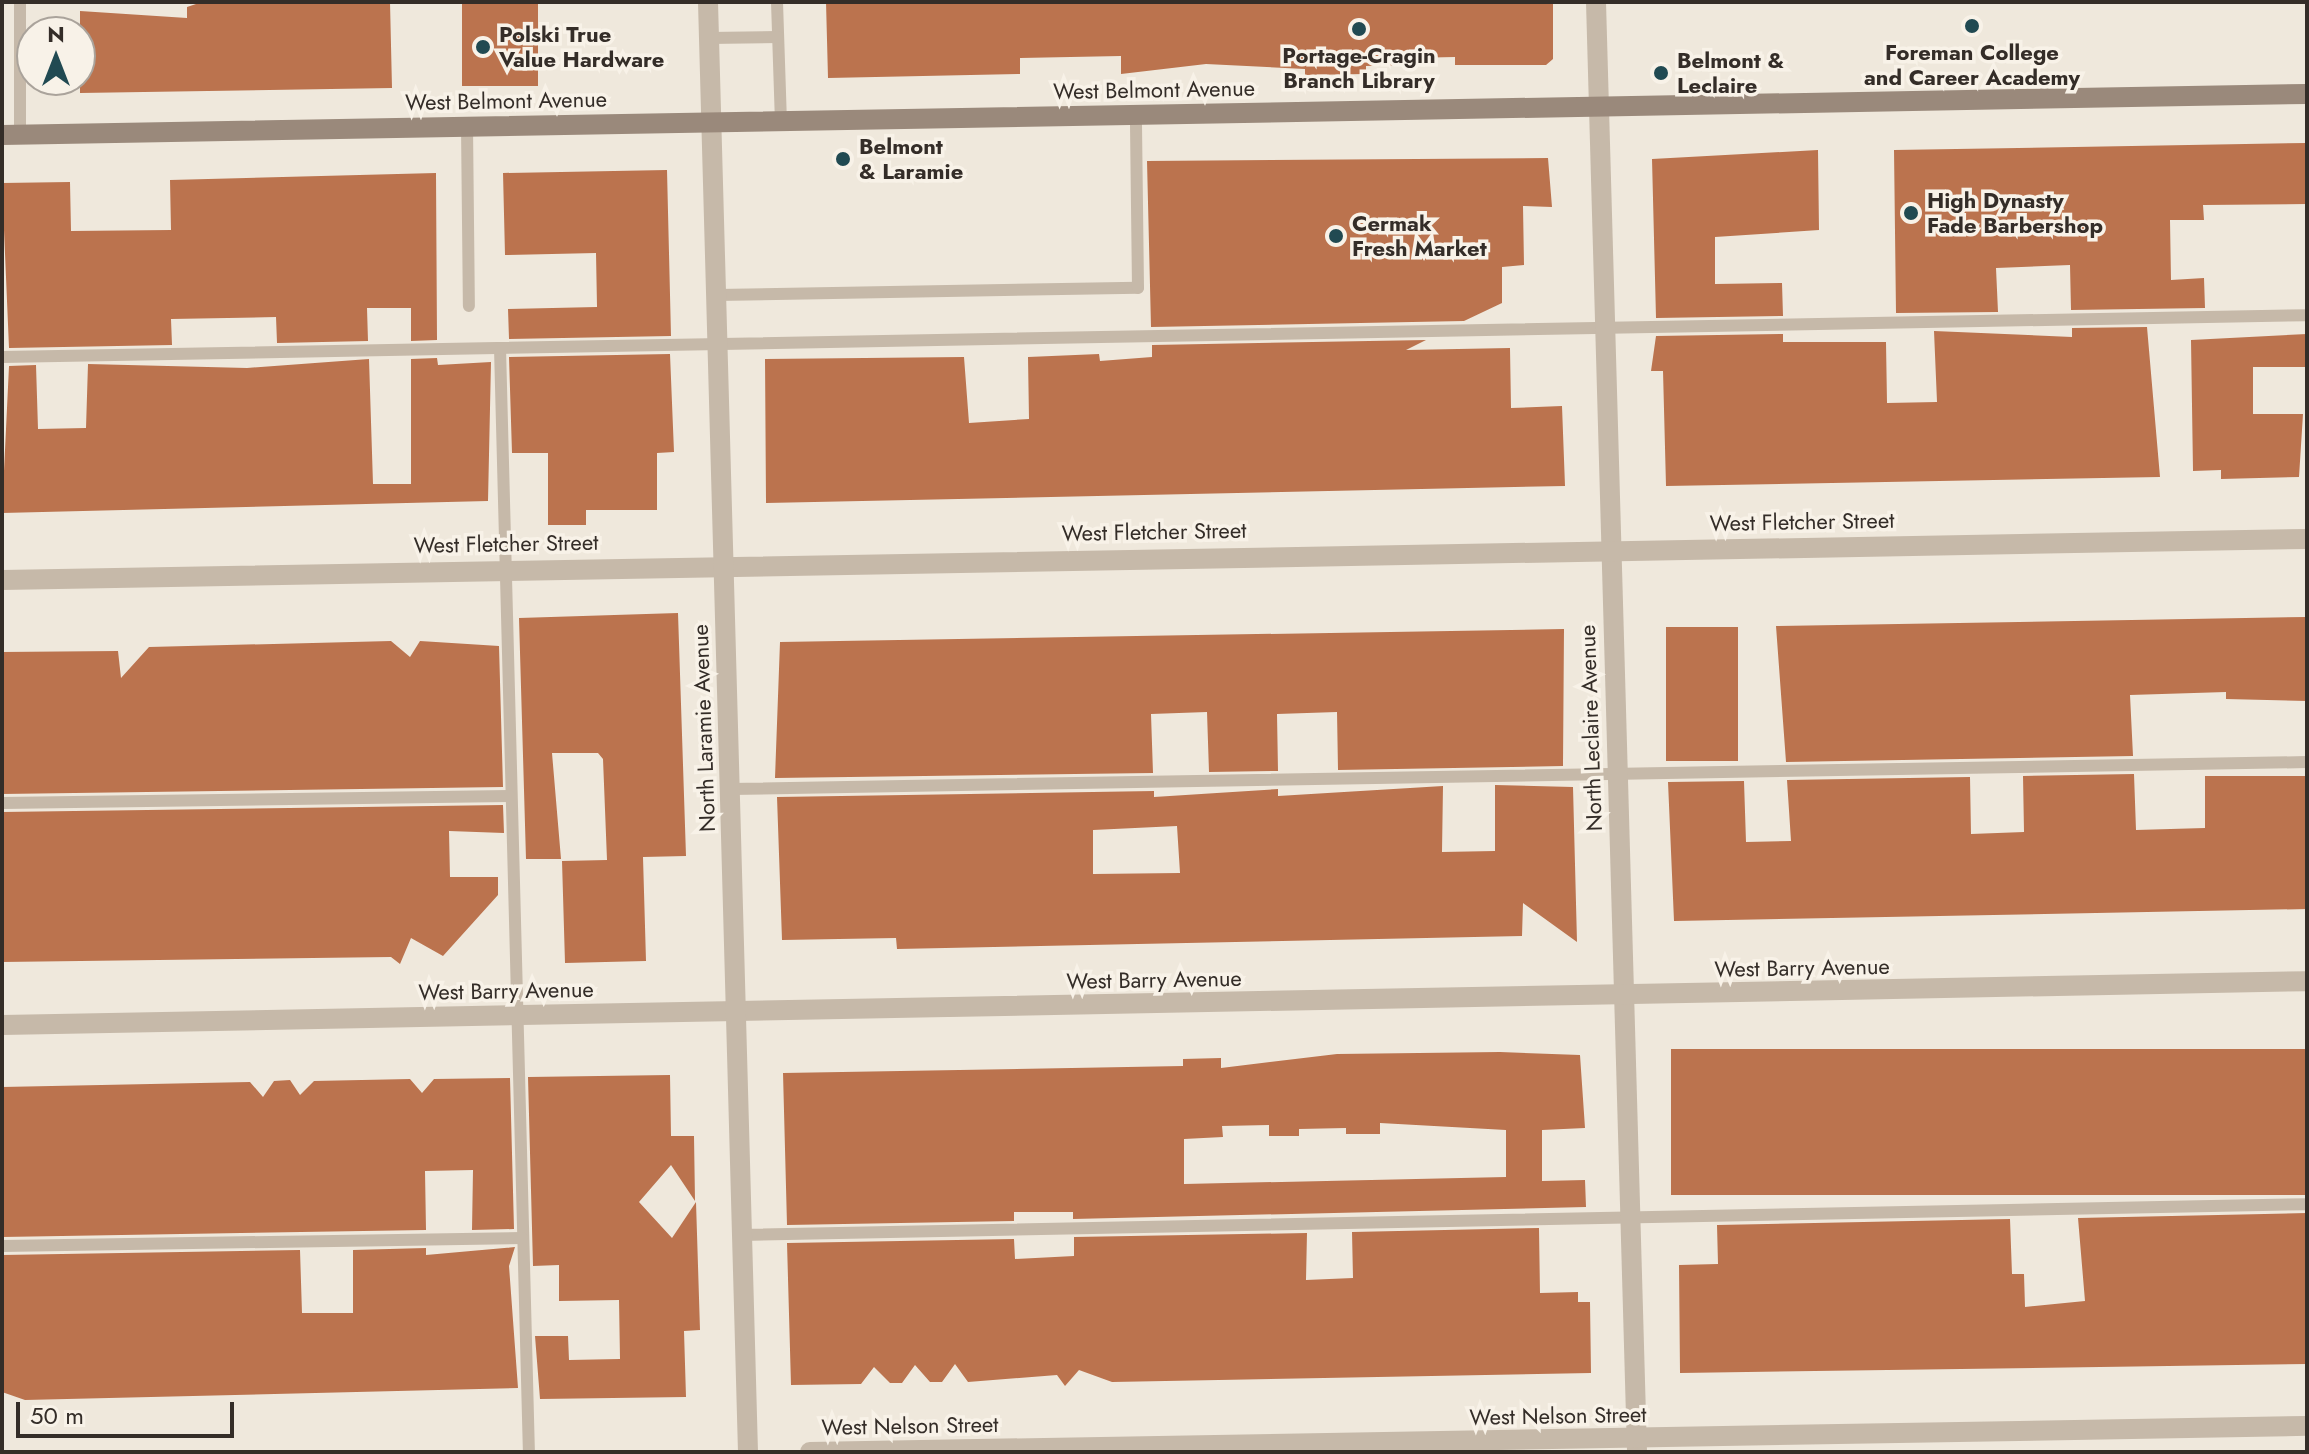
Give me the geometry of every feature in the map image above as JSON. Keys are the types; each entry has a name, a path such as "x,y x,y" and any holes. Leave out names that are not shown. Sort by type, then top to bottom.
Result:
{"main road":[{"name":"West Belmont Avenue","path":"11,135 2307,94"}],"street":[{"name":"North Laramie Avenue","path":"708,2 748,1452"},
{"name":"North Leclaire Avenue","path":"1596,2 1637,1445"},
{"name":"West Fletcher Street","path":"2,580 724,563 2307,539"},
{"name":"West Barry Avenue","path":"2,1025 2307,981"},
{"name":"West Nelson Street","path":"810,1452 1637,1445 2307,1426"}],"lane":[{"path":"11,135 20,2"},
{"path":"777,2 781,121"},
{"path":"709,38 778,37"},
{"path":"717,295 1138,288 1136,114"},
{"path":"467,126 469,306"},
{"path":"2,357 2307,315"},
{"path":"500,348 509,796 529,1452"},
{"path":"730,789 2307,762"},
{"path":"2,803 509,796"},
{"path":"742,1235 2307,1204"},
{"path":"2,1246 522,1238"}],"building":[{"path":"202,2 390,2 392,88 96,93 96,16 80,16 80,11 187,18 187,7"},
{"path":"462,2 538,2 538,86 462,86"},
{"path":"826,2 1553,2 1553,59 1546,65 1455,65 1455,57 1408,58 1408,65 1366,66 1366,74 1305,75 1305,69 1206,64 1121,74 1121,56 1020,58 1020,74 828,78"},
{"path":"2307,143 2307,204 2203,205 2204,220 2170,220 2171,280 2204,278 2205,308 2071,310 2070,265 1996,268 1998,312 1896,313 1894,150"},
{"path":"1818,150 1819,230 1715,237 1715,284 1782,283 1783,316 1656,318 1652,159"},
{"name":"Cermak Fresh Market","path":"1548,158 1552,207 1523,206 1524,265 1502,267 1502,303 1464,321 1151,327 1147,161"},
{"path":"667,170 671,336 509,339 508,309 597,307 596,253 505,255 503,173"},
{"path":"436,173 437,340 411,341 411,308 367,308 368,341 277,343 276,317 171,319 172,345 9,348 2,183 70,182 71,231 171,230 170,180"},
{"path":"2147,327 2160,477 1666,486 1663,371 1651,371 1656,336 1783,334 1783,342 1886,342 1887,403 1937,402 1934,331 2072,337 2072,328"},
{"path":"2307,334 2307,367 2253,367 2253,414 2303,414 2299,477 2221,479 2221,470 2193,471 2191,340"},
{"path":"1426,340 1406,350 1510,348 1511,408 1562,406 1565,486 766,503 765,359 964,357 969,423 1029,419 1028,357 1099,354 1100,361 1152,357 1152,345"},
{"path":"670,354 674,452 657,453 657,510 586,510 586,525 548,525 548,453 512,453 509,357"},
{"path":"437,358 438,365 491,362 488,501 2,513 9,366 36,365 38,429 86,428 88,364 247,368 369,359 373,484 411,484 411,359"},
{"path":"678,613 686,856 643,857 646,961 565,963 562,861 607,860 603,759 598,753 552,753 561,859 526,859 519,618"},
{"path":"2307,617 2307,701 2226,699 2226,692 2130,695 2133,756 1786,762 1776,626"},
{"path":"1666,627 1738,627 1738,761 1666,761"},
{"path":"1564,629 1563,766 1338,770 1337,712 1277,714 1278,771 1209,772 1207,712 1151,714 1153,773 775,778 780,642"},
{"path":"391,641 410,657 420,641 499,646 503,787 2,794 2,652 118,651 121,678 149,647"},
{"path":"2134,774 2136,830 2205,828 2205,776 2305,776 2307,909 1674,921 1668,782 1744,781 1746,842 1791,841 1787,780 1970,777 1971,834 2024,832 2023,776"},
{"path":"1495,785 1573,787 1577,942 1523,903 1522,936 897,949 896,938 782,940 777,797 1154,791 1154,797 1278,789 1278,796 1443,786 1442,852 1495,851","holes":["1177,826 1180,873 1093,874 1093,830"]},
{"path":"503,805 504,833 449,831 450,877 498,877 498,895 443,956 411,938 400,964 391,957 2,962 2,812"},
{"path":"1671,1049 2307,1049 2307,1195 1671,1195"},
{"path":"1500,1052 1580,1055 1585,1128 1542,1130 1542,1181 1585,1180 1586,1207 1073,1219 1073,1212 1014,1212 1014,1221 787,1225 783,1073 1183,1066 1183,1059 1221,1058 1221,1068 1337,1054","holes":["1380,1123 1506,1130 1506,1177 1184,1184 1184,1139 1223,1137 1222,1126 1269,1125 1269,1136 1299,1136 1299,1129 1346,1128 1346,1134 1380,1134"]},
{"path":"670,1075 671,1136 694,1136 695,1201 671,1165 639,1202 672,1238 696,1202 700,1330 684,1331 686,1397 540,1399 535,1336 568,1336 569,1360 620,1359 619,1300 559,1301 559,1265 533,1266 528,1077"},
{"path":"510,1078 514,1229 472,1230 473,1170 425,1171 426,1230 2,1237 2,1087 250,1082 263,1097 274,1081 290,1080 300,1095 314,1081 410,1079 422,1093 434,1079"},
{"path":"2307,1213 2307,1364 1680,1373 1679,1265 1718,1264 1717,1225 2010,1219 2012,1274 2024,1274 2025,1307 2085,1301 2078,1218"},
{"path":"1539,1228 1540,1293 1578,1292 1578,1302 1590,1302 1591,1373 1112,1382 1079,1370 1065,1386 1057,1375 968,1382 955,1364 942,1382 930,1382 915,1365 902,1383 890,1383 874,1367 861,1384 791,1385 787,1243 1014,1239 1015,1259 1074,1256 1074,1237 1307,1233 1306,1280 1353,1278 1352,1232"},
{"path":"515,1247 509,1266 518,1388 25,1400 2,1392 2,1255 300,1250 302,1313 353,1313 353,1250 426,1248 426,1255"}],"place":[{"name":"Foreman College and Career Academy","path":"1972,26"},
{"name":"Portage-Cragin Branch Library","path":"1359,29"},
{"name":"Polski True Value Hardware","path":"483,47"},
{"name":"Belmont & Leclaire","path":"1661,73"},
{"name":"Belmont & Laramie","path":"843,159"},
{"name":"High Dynasty Fade Barbershop","path":"1911,213"},
{"name":"Cermak Fresh Market","path":"1336,236"}]}
